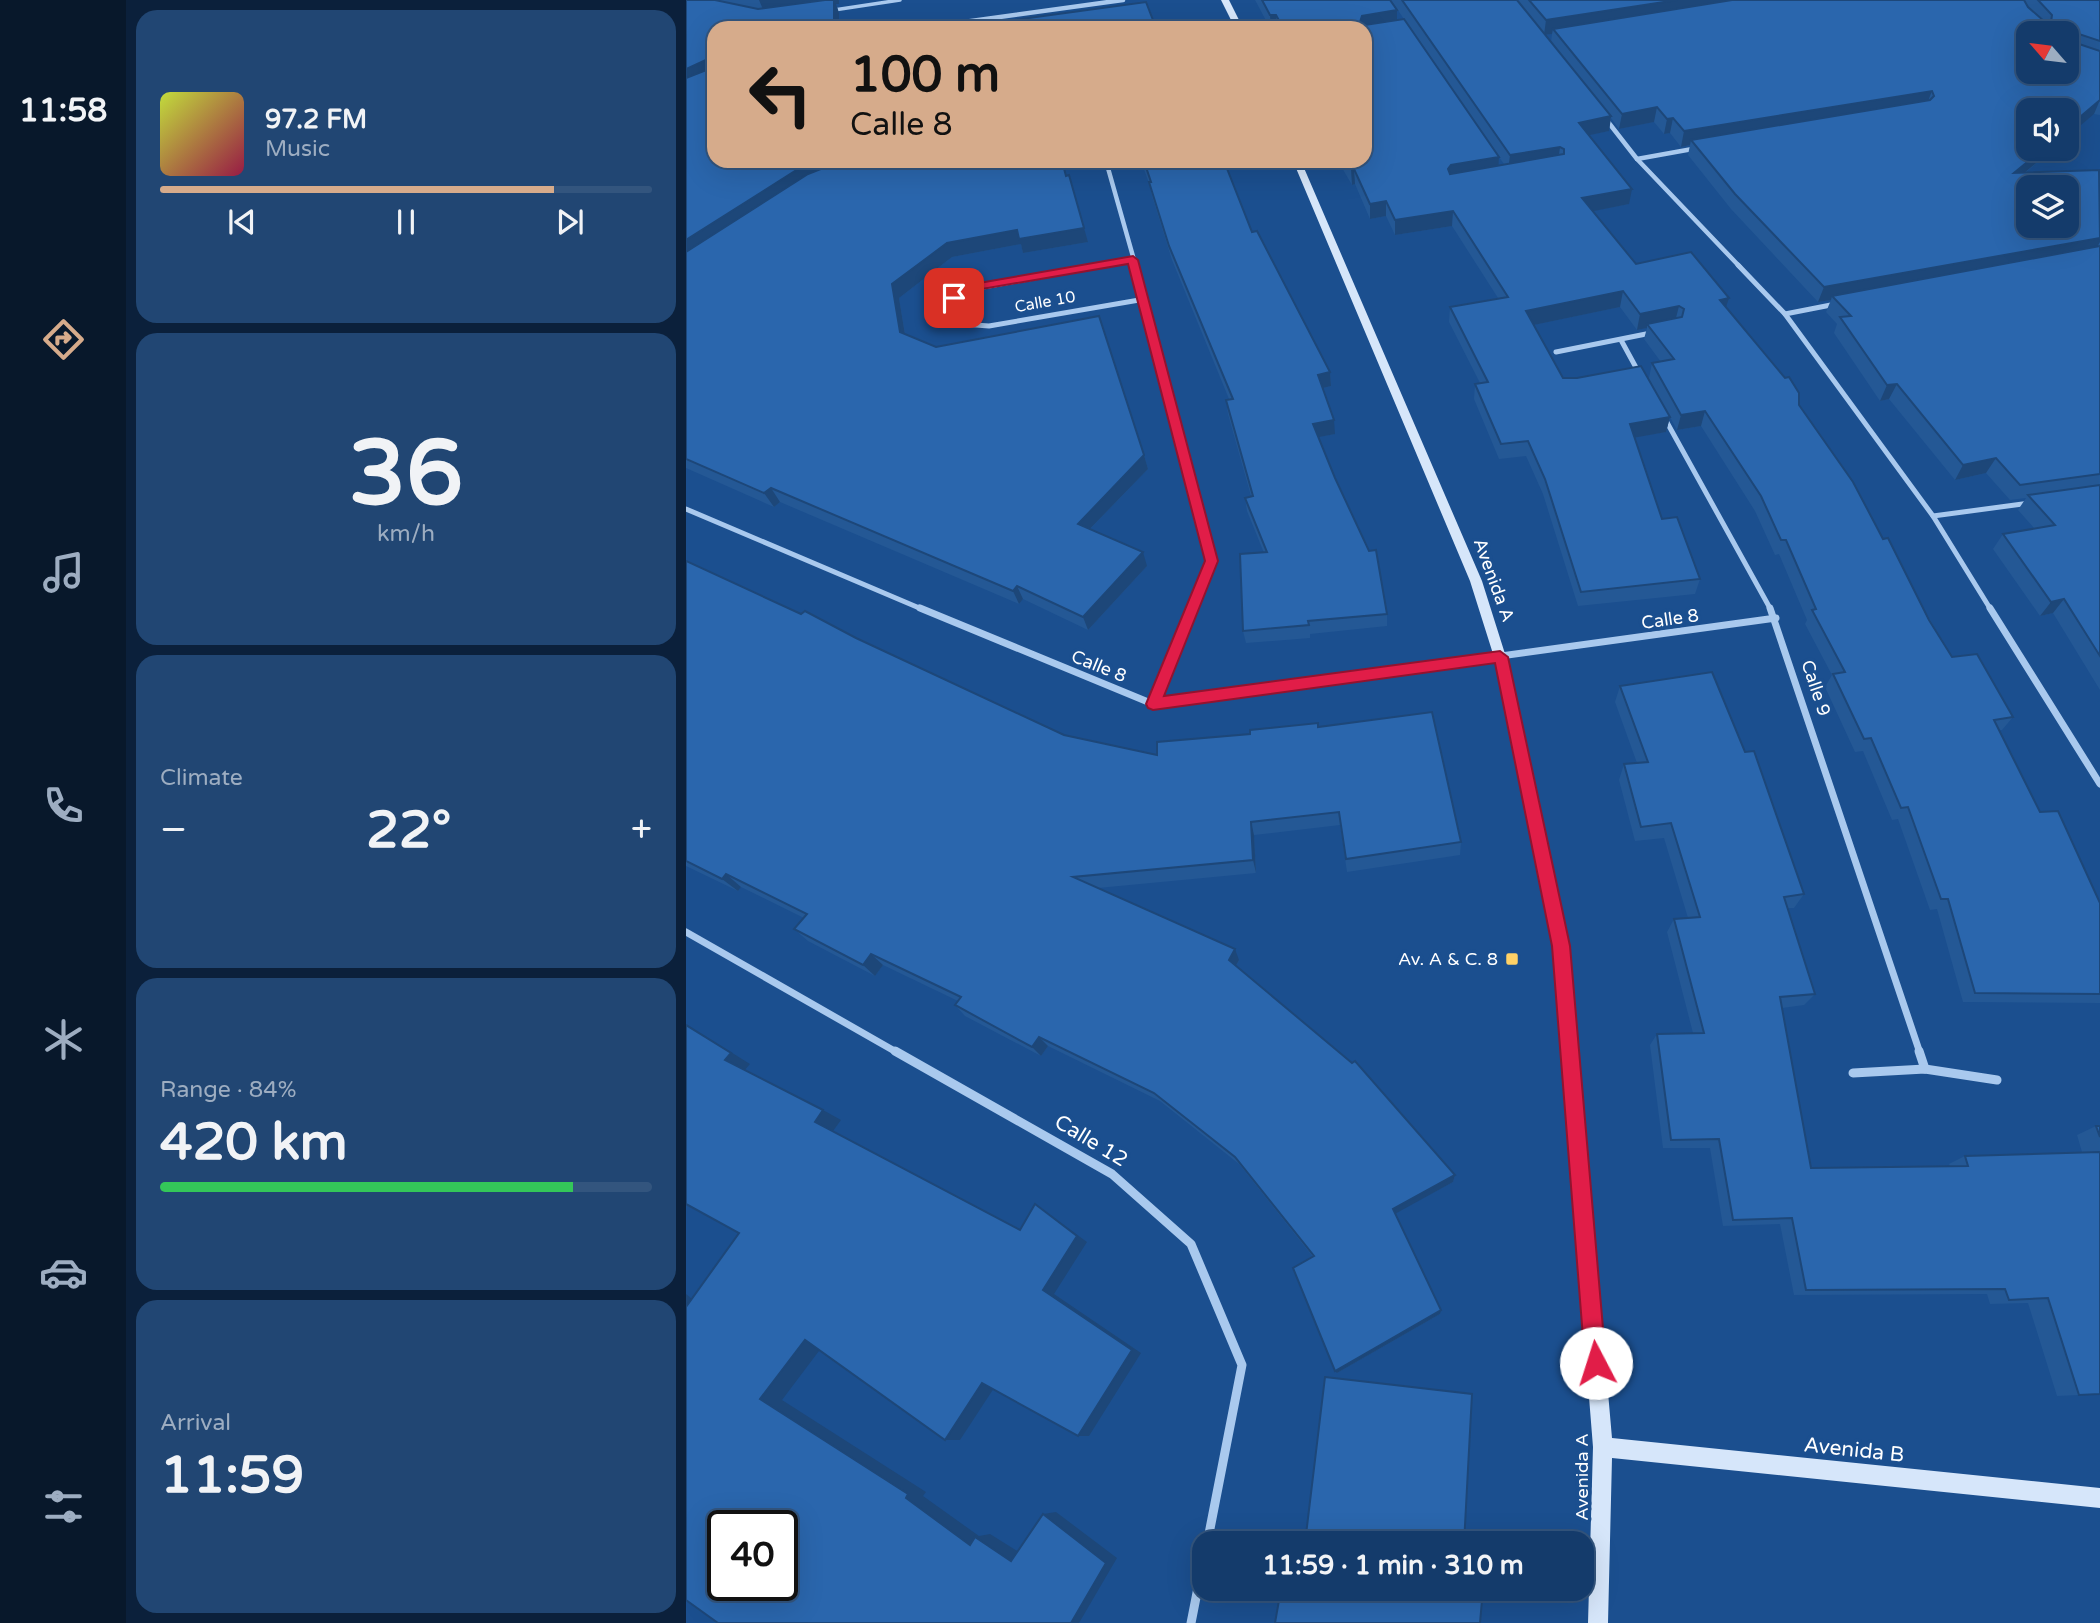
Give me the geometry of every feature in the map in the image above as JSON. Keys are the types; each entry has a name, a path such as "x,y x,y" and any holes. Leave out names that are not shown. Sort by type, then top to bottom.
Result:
{"street":[{"path":"971,21 1123,0"},
{"path":"1225,0 1236,21"},
{"path":"1602,115 1637,159 1785,314 1933,516 2100,784"},
{"path":"1637,159 1705,147"},
{"path":"1108,168 1145,299 1212,561 1153,704"},
{"name":"Avenida A","path":"1300,168 1476,581 1500,657 1561,946 1603,1447 1598,1623"},
{"name":"Calle 10","path":"1133,260 967,290 954,298 947,308 947,316 954,323 972,327 989,326 1145,299"},
{"path":"1785,314 1838,304"},
{"path":"1556,352 1654,332"},
{"path":"1621,340 1641,377"},
{"name":"Calle 9","path":"1661,413 1776,618 1925,1069"},
{"path":"1933,516 2036,502"},
{"name":"Calle 8","path":"686,509 771,547 1153,704 1776,618"},
{"name":"Calle 12","path":"686,932 1112,1174 1191,1244 1242,1365 1210,1531"},
{"path":"1853,1073 1925,1069 1997,1080"},
{"name":"Avenida B","path":"1603,1447 2100,1498"},
{"path":"1191,1623 1195,1601"}],"lane":[{"path":"833,10 900,0"}],"building":[{"path":"686,0 715,0 758,9 834,0 834,21 707,21 707,61 686,69"},
{"path":"1262,0 1390,0 1397,10 1362,16 1360,21 1279,21 1276,15 1270,15"},
{"path":"1402,0 1517,0 1611,116 1579,123 1632,189 1582,198 1636,264 1691,252 1729,298 1720,300 1785,378 1789,377 1799,393 1799,405 1853,482 1883,539 1888,538 1929,620 1952,657 1977,654 2013,717 1994,720 2040,812 2058,811 2100,903 2100,994 1975,993 1948,899 1941,899 1908,807 1901,808 1871,738 1864,739 1833,674 1845,672 1812,610 1816,609 1786,540 1781,540 1761,496 1705,411 1681,415 1652,363 1674,359 1647,324 1682,317 1684,309 1679,306 1640,314 1623,291 1526,311 1563,378 1577,378 1641,366 1670,417 1630,424 1662,519 1677,517 1700,579 1581,592 1545,479 1528,441 1501,444 1475,384 1488,382 1450,307 1508,297 1453,211 1395,220 1386,201 1370,204 1354,169 1351,169 1372,168 1372,24 1404,19 1499,157 1451,165 1448,169 1450,174 1564,154 1564,149 1560,147 1510,155"},
{"path":"1529,0 1677,0 1546,20"},
{"path":"1732,0 2024,0 2044,21 2016,21 2016,84 2079,84 2079,44 2100,51 2100,100 2079,118 2079,98 2016,98 2016,161 2028,161 2014,173 2099,170 2100,238 1824,287 1735,194 1691,140 1930,100 1934,96 1932,91 1684,131 1673,118 1667,119 1657,107 1622,114 1553,29"},
{"path":"2038,0 2100,0 2100,41 2079,34 2079,21 2051,21 2052,15"},
{"path":"1146,2 1153,21 1007,21"},
{"path":"707,70 707,168 800,168 686,240 686,78"},
{"path":"823,168 1064,168 1066,176 1069,175 1084,228 1019,239 1017,230 947,243 892,284 900,332 936,347 1099,316 1144,455 1078,524 1143,552 1083,617 1017,586 1013,591 771,488 764,493 686,459 686,252 808,174"},
{"path":"1146,168 1227,168 1252,232 1257,231 1330,372 1318,375 1334,420 1313,424 1369,551 1376,550 1387,614 1308,621 1309,625 1243,631 1240,554 1267,552 1245,498 1253,496 1226,400 1233,399 1169,246"},
{"path":"2100,246 2100,474 2020,485 1996,458 1963,465 1897,384 1887,385 1840,317 1851,316 1832,296"},
{"path":"2100,485 2100,656 2064,599 2051,602 2003,534 2055,525 2028,495"},
{"path":"686,561 801,614 805,611 856,638 1064,735 1157,755 1157,742 1250,734 1250,730 1318,723 1318,727 1432,712 1461,842 1346,859 1339,812 1251,822 1253,860 1073,877 1235,949 1229,960 1352,1063 1355,1061 1455,1175 1393,1209 1441,1310 1335,1371 1293,1268 1314,1256 1235,1157 1154,1093 1039,1037 1032,1047 955,1005 961,997 871,954 863,965 794,929 807,914 726,874 722,879 686,861"},
{"path":"1712,672 1745,752 1754,751 1804,894 1784,897 1815,994 1780,997 1811,1168 1968,1166 1965,1156 2100,1152 2100,1394 2079,1395 2048,1298 2009,1300 2005,1289 1806,1290 1792,1218 1733,1220 1719,1139 1671,1140 1657,1034 1704,1033 1674,919 1700,917 1671,823 1641,827 1624,764 1648,762 1620,686"},
{"path":"686,1025 731,1053 725,1060 823,1110 815,1122 1020,1230 1035,1204 1077,1236 1043,1290 1132,1350 1078,1436 982,1383 945,1440 805,1340 760,1399 908,1494 906,1498 970,1545 975,1537 1011,1561 1043,1514 1106,1563 1071,1623 718,1623 686,1600 686,1307 739,1233 686,1204"},
{"path":"1325,1377 1472,1394 1465,1531 1306,1531"},
{"path":"1279,1601 1482,1601 1480,1623 1275,1623"}],"place":[{"name":"Av. A & C. 8","path":"1512,959"}],"route":[{"path":"954,298 979,286 1133,260 1212,561 1153,704 1500,657 1561,946 1596,1363"}]}
